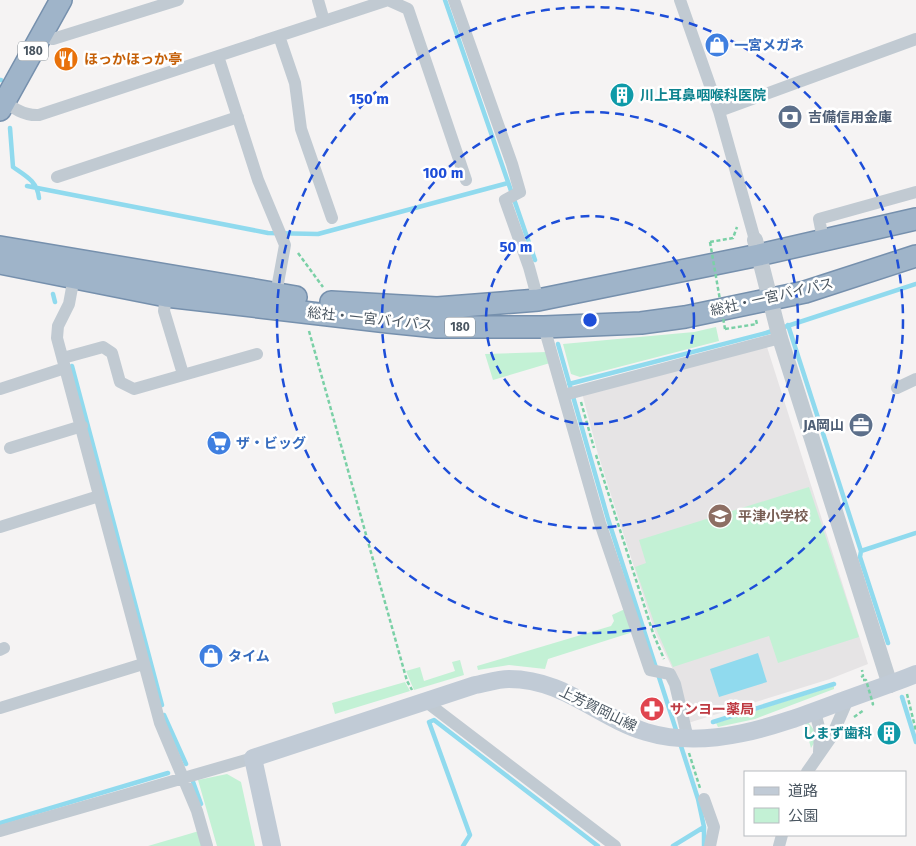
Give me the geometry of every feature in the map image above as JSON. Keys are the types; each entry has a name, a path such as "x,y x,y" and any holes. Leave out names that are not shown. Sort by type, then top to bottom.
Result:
{"highway":[{"name":"180","path":"2,104 61,0"},
{"name":"総社・一宮バイパス","path":"0,248 327,302 437,308 538,300 757,248 822,239 916,219"},
{"name":"総社・一宮バイパス","path":"0,263 166,296 427,326 544,327 641,323 685,317 805,292 916,256"}],"main road":[{"name":"上芳賀岡山線","path":"252,758 421,697 508,679 535,682 575,696 641,730 680,738 715,738 765,728 815,712 916,674"},
{"path":"252,758 272,846"}],"street":[{"path":"43,33 53,39 178,0"},
{"path":"318,0 324,21"},
{"path":"2,104 29,116 39,115 388,0 408,9 466,180"},
{"path":"454,0 512,164 520,192 505,200 529,266 538,300"},
{"path":"680,0 719,111 778,332 890,684"},
{"path":"279,36 295,83 301,129 332,218"},
{"path":"719,111 916,39"},
{"path":"218,56 258,180 285,245 276,294"},
{"path":"57,177 238,117"},
{"path":"822,239 819,219 916,192"},
{"path":"74,278 69,304 58,326 57,338 160,723 197,811 207,846"},
{"path":"166,296 164,312 183,374"},
{"path":"544,327 572,393 600,523 650,670 663,673 675,684 680,738"},
{"path":"572,393 778,332"},
{"path":"0,389 103,348 112,353 120,382 134,389 257,354"},
{"path":"897,388 916,379"},
{"path":"10,448 82,426"},
{"path":"0,527 99,496"},
{"path":"0,708 144,664"},
{"path":"421,697 615,846"},
{"path":"808,771 819,752 832,736 848,699"},
{"path":"815,712 820,732 819,752"},
{"path":"0,831 182,776 252,758"},
{"path":"704,799 714,827 710,846"}],"path":[{"path":"738,227 733,238 710,242 724,329 757,324"},
{"path":"292,246 323,288"},
{"path":"307,324 407,681 421,697"},
{"path":"572,393 595,454 653,632 663,673"},
{"path":"862,670 863,676"},
{"path":"852,718 873,704 866,680 863,680"},
{"path":"906,693 916,731"},
{"path":"680,738 688,749 704,799"}],"shaded area":[{"name":"平津小学校","path":"767,347 868,664 830,679 688,723 679,682 655,632 598,454 582,393"}],"green space":[{"path":"716,327 719,341 580,377 571,374 563,344 694,332"},
{"path":"547,352 550,363 493,380 485,354"},
{"path":"809,487 859,637 778,663 769,636 673,667 657,631 635,567 646,563 639,540"},
{"path":"625,609 633,632 548,659 545,669 509,665 478,670 477,666 611,626 614,621 612,615"},
{"path":"460,660 464,675 414,690 406,671 420,667 424,681 455,671 452,662"},
{"path":"405,682 410,691 335,714 332,703"},
{"path":"834,686 834,689 755,719 718,727 716,723"},
{"path":"808,722 814,730 814,743 811,748 804,723"},
{"path":"227,774 241,782 255,846 217,846 198,780"},
{"path":"199,831 203,846 148,846"}],"water":[{"path":"758,653 767,682 719,697 710,669"}],"waterway":[{"path":"445,0 535,260"},
{"path":"10,128 13,167 33,183 39,198"},
{"path":"27,186 268,233 318,234 508,183"},
{"path":"569,384 766,333 916,284"},
{"path":"53,294 55,302"},
{"path":"788,325 861,551 916,533"},
{"path":"558,344 608,519 677,733"},
{"path":"72,366 162,705"},
{"path":"861,551 860,557 888,643"},
{"path":"713,722 834,684"},
{"path":"902,697 916,742"},
{"path":"164,715 186,764"},
{"path":"463,846 470,835 429,722 434,720 598,846"},
{"path":"673,846 704,827 698,799 680,743"},
{"path":"0,823 168,773"},
{"path":"192,779 201,804"},
{"path":"704,827 704,846"}],"place":[{"name":"一宮メガネ","path":"717,45"},
{"name":"ほっかほっか亭","path":"66,59"},
{"name":"川上耳鼻咽喉科医院","path":"622,95"},
{"name":"吉備信用金庫","path":"790,117"},
{"name":"JA岡山","path":"861,425"},
{"name":"ザ・ビッグ","path":"219,443"},
{"name":"平津小学校","path":"720,516"},
{"name":"タイム","path":"211,656"},
{"name":"サンヨー薬局","path":"652,709"},
{"name":"しまず歯科","path":"889,733"}]}
